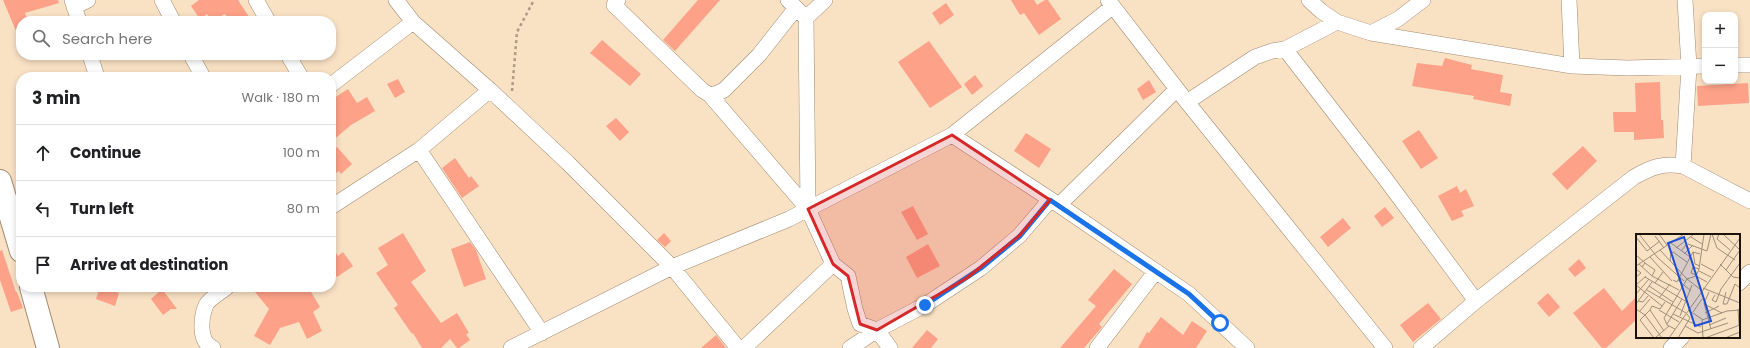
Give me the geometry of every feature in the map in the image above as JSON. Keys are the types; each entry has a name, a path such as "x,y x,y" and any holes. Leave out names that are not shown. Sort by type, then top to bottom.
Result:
{"main road":[{"path":"0,181 16,235"},
{"path":"34,292 48,348"}],"street":[{"path":"75,9 88,0"},
{"path":"162,0 170,16"},
{"path":"256,0 265,16"},
{"path":"396,0 413,22 490,90 568,163 672,267 738,348"},
{"path":"618,0 614,5 702,90 710,95 808,209 833,264 848,276 854,308 860,324 877,330 890,348"},
{"path":"710,95 724,90 774,39 797,9 825,0"},
{"path":"1309,0 1321,11 1337,22 1371,33 1572,66 1702,66"},
{"path":"1371,33 1398,19 1422,0"},
{"path":"1569,0 1572,66"},
{"path":"1683,166 1689,67 1685,0"},
{"path":"511,348 672,267 788,219 952,135 1110,3 1187,102 1385,348"},
{"path":"797,9 808,209"},
{"path":"336,81 413,22"},
{"path":"1187,102 1255,57 1272,51 1285,49 1337,22"},
{"path":"1285,49 1384,177 1476,301"},
{"path":"92,60 96,72"},
{"path":"194,60 200,72"},
{"path":"291,60 298,72"},
{"path":"1738,65 1750,65"},
{"path":"850,348 877,330 925,305 981,268 1020,236 1177,89"},
{"path":"336,204 419,150 490,90"},
{"path":"952,135 1055,202 1189,294 1247,348"},
{"path":"419,150 542,333"},
{"path":"1421,348 1476,301 1634,178 1650,168 1670,164 1683,166 1750,200"},
{"path":"744,348 833,264"},
{"path":"1097,348 1156,271"},
{"path":"1740,282 1750,272"},
{"path":"213,348 209,347 203,338 202,324 206,303 220,292"},
{"path":"1671,348 1681,338"}],"path":[{"path":"509,108 513,87 513,62 517,32 534,0"}],"highlighted area":[{"path":"952,135 1050,200 1019,236 967,278 877,330 860,324 848,276 833,264 808,209"}],"building":[{"path":"3,0 58,0 59,3 25,13 26,16 16,16 16,31"},
{"path":"199,0 238,0 248,16 226,16 225,14 221,16 208,16 207,14 204,16 198,16 191,6"},
{"path":"698,0 720,0 675,51 663,40"},
{"path":"1011,0 1034,0 1037,5 1045,0 1048,0 1061,19 1039,35 1024,13 1020,15"},
{"path":"946,3 954,15 940,25 932,13"},
{"path":"602,40 641,74 630,86 590,53"},
{"path":"929,41 962,87 930,108 898,62"},
{"path":"1445,58 1472,65 1471,69 1503,75 1500,92 1512,94 1510,106 1473,99 1474,96 1412,86 1417,63 1442,66"},
{"path":"975,75 983,86 972,95 964,84"},
{"path":"398,79 405,92 395,98 387,84"},
{"path":"1149,80 1156,92 1143,100 1137,89"},
{"path":"1660,82 1661,120 1663,120 1664,138 1634,140 1634,132 1614,132 1613,112 1636,112 1635,83"},
{"path":"1748,83 1749,103 1698,106 1697,86"},
{"path":"348,89 357,103 367,97 375,111 351,125 336,138 336,97"},
{"path":"616,118 629,132 620,141 606,126"},
{"path":"1419,130 1438,158 1421,169 1402,141"},
{"path":"1026,133 1051,149 1039,168 1014,151"},
{"path":"1583,146 1597,161 1567,190 1552,174"},
{"path":"337,147 352,164 341,174 339,171 336,173"},
{"path":"455,158 469,178 471,176 479,186 462,198 442,168"},
{"path":"1457,186 1460,193 1466,189 1474,206 1461,211 1464,216 1452,221 1438,196"},
{"path":"913,206 928,234 917,240 901,212"},
{"path":"1385,207 1394,218 1382,227 1374,216"},
{"path":"1343,218 1351,228 1328,247 1320,237"},
{"path":"403,233 426,271 411,282 441,323 457,313 469,333 466,334 470,340 459,348 457,348 450,339 441,348 422,348 413,333 412,334 394,308 398,305 376,273 388,265 378,248"},
{"path":"664,233 671,241 665,247 657,240"},
{"path":"470,242 476,250 486,279 464,287 451,249"},
{"path":"928,244 940,266 917,278 906,257"},
{"path":"2,250 23,308 11,312 0,280 0,251"},
{"path":"343,252 353,266 337,277 336,253 338,256"},
{"path":"1579,259 1586,268 1575,277 1568,269"},
{"path":"1114,269 1132,284 1099,324 1102,327 1084,348 1060,348 1096,306 1088,300"},
{"path":"1604,288 1622,311 1636,297 1636,320 1606,348 1602,348 1573,313"},
{"path":"98,292 119,293 115,306 96,299"},
{"path":"159,292 164,292 177,309 171,309 163,315 151,299"},
{"path":"255,292 311,292 320,307 313,312 322,331 307,339 299,322 280,328 270,345 254,336 269,309"},
{"path":"1548,293 1560,307 1549,317 1537,303"},
{"path":"1428,303 1441,319 1413,342 1400,325"},
{"path":"1161,317 1183,335 1192,321 1207,331 1196,348 1138,348 1147,332 1149,333"},
{"path":"927,330 938,339 931,348 912,348"},
{"path":"716,335 726,348 701,348"}],"route":[{"path":"925,305 981,268 1020,236 1050,200 1189,294 1220,323"}]}
